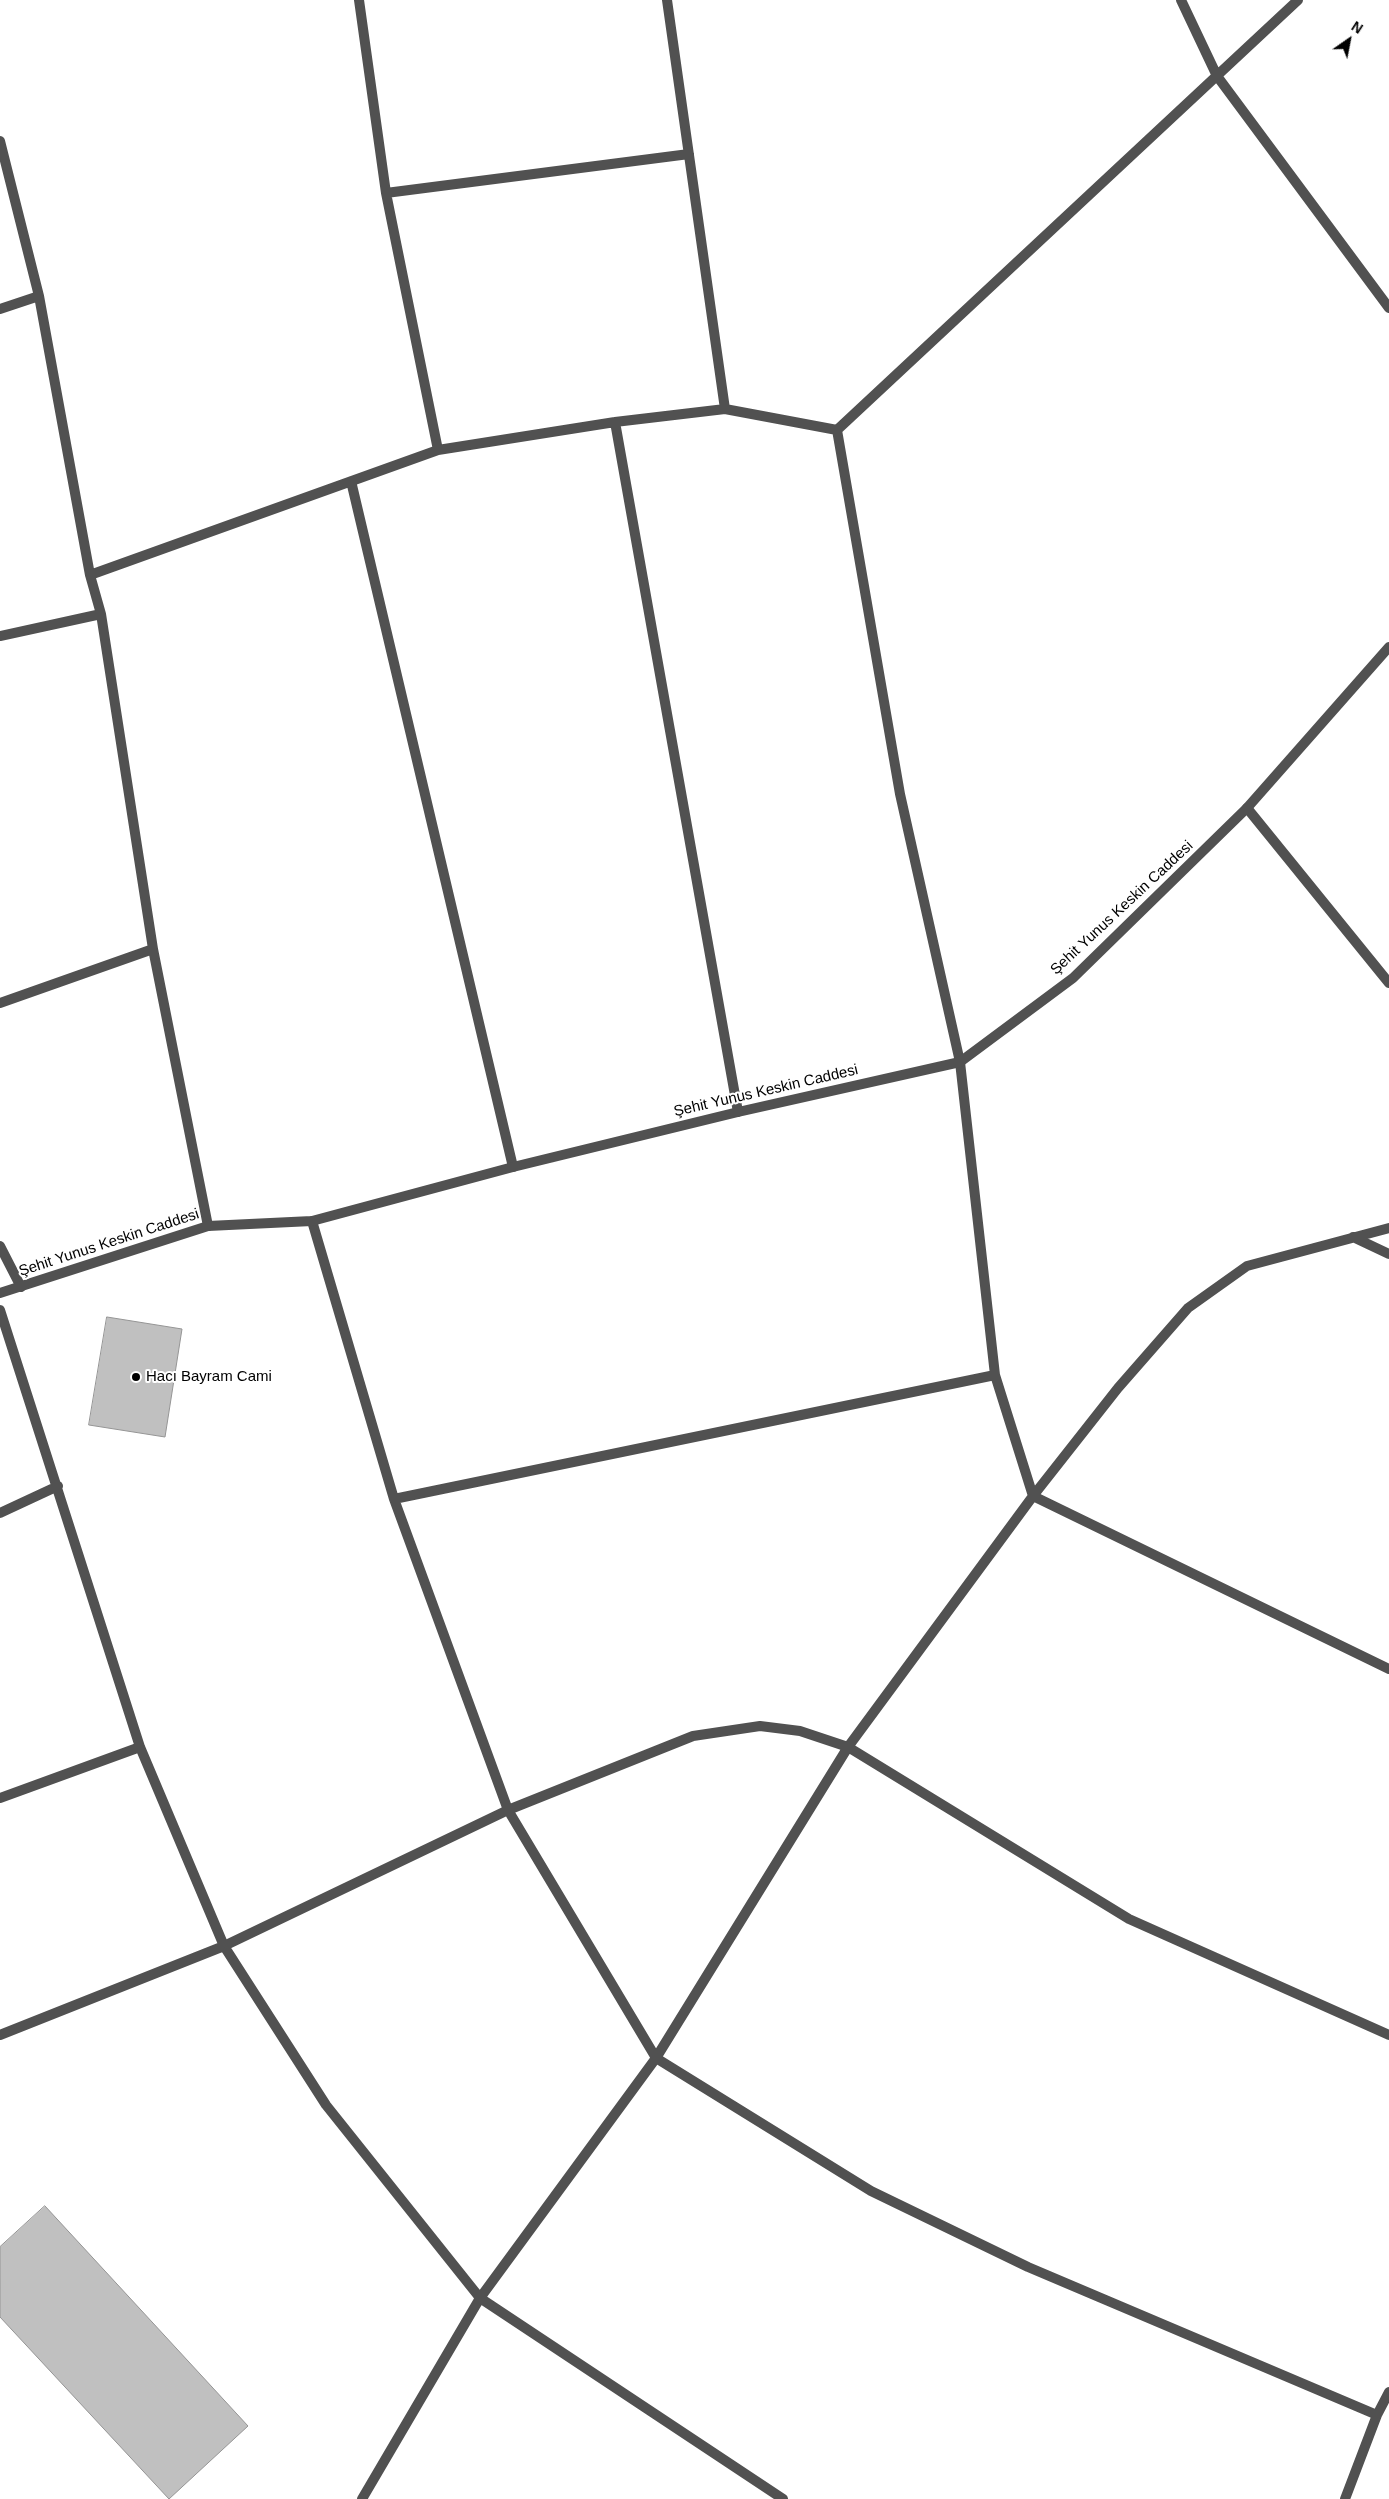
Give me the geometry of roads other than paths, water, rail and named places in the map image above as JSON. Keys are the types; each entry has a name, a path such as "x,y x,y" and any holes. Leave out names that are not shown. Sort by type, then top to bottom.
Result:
{"street":[{"path":"359,0 386,193 438,450"},
{"path":"667,0 725,409"},
{"path":"1181,0 1217,76 1389,308"},
{"path":"838,430 1298,0"},
{"path":"0,141 39,296 90,575 101,614 153,949 208,1226"},
{"path":"386,193 689,154"},
{"path":"0,308 39,296"},
{"path":"90,575 438,450 615,422 725,409 838,430"},
{"path":"615,422 738,1112"},
{"path":"838,430 900,794 960,1062 994,1375 1033,1496 1389,1669"},
{"path":"351,481 513,1167"},
{"path":"0,636 101,614"},
{"name":"Şehit Yunus Keskin Caddesi","path":"0,1293 208,1226 312,1221 513,1167 738,1112 960,1062 1073,978 1247,808 1389,647"},
{"path":"1247,808 1389,983"},
{"path":"0,1003 153,949"},
{"path":"312,1221 394,1499 508,1810 656,2058 871,2191 1028,2267 1377,2415"},
{"path":"362,2499 480,2298 656,2058 848,1747 1033,1496 1118,1388 1188,1308 1247,1266 1389,1228"},
{"path":"1352,1238 1389,1254"},
{"path":"0,1246 21,1287"},
{"path":"0,1310 58,1486 140,1747 224,1946 326,2105 480,2298 783,2499"},
{"path":"394,1499 994,1375"},
{"path":"0,1513 58,1486"},
{"path":"0,2035 224,1946 508,1810 693,1736 760,1726 800,1731 848,1747 1129,1918 1389,2035"},
{"path":"0,1798 140,1747"},
{"path":"1345,2499 1377,2415 1389,2392"}],"place":[{"name":"Hacı Bayram Cami","path":"136,1377"}]}
